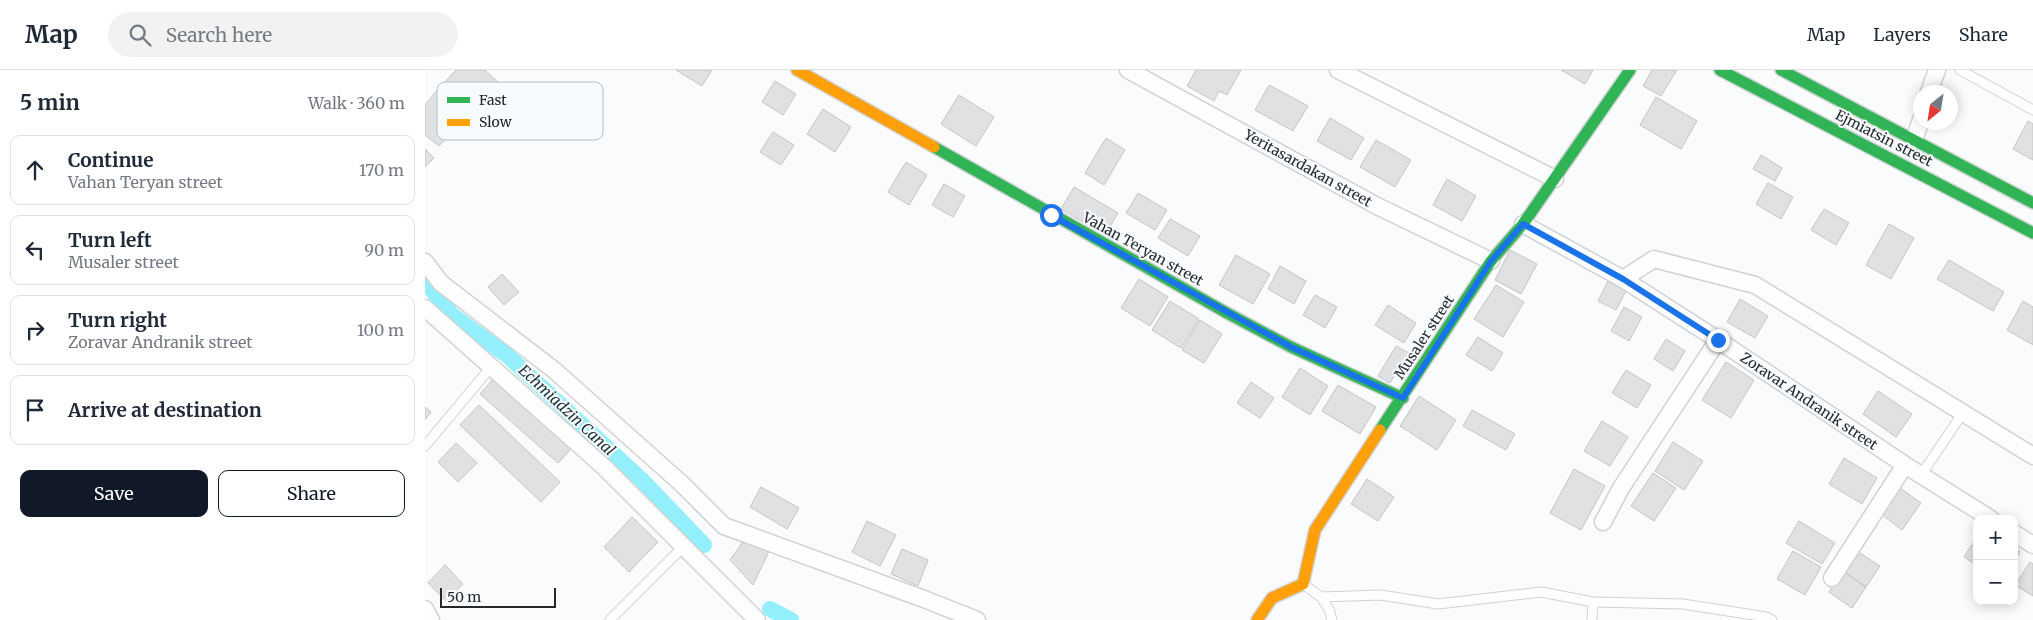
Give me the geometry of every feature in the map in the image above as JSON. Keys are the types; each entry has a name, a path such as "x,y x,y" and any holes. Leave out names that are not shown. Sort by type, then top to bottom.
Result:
{"main road":[{"name":"Vahan Teryan street","path":"797,70 1227,313 1291,347 1403,398"},
{"name":"Musaler street","path":"1303,584 1315,530 1491,261 1523,224 1630,70"},
{"name":"Ejmiatsin street","path":"1720,70 1974,186 2033,202"},
{"name":"Ejmiatsin street","path":"1781,70 1914,140 2033,233"},
{"path":"1257,620 1272,598 1303,584"}],"street":[{"name":"Yeritasardakan street","path":"1128,70 1377,206 1491,261"},
{"path":"1338,70 1555,179"},
{"path":"1932,85 1937,70"},
{"path":"1914,140 1918,130"},
{"name":"Zoravar Andranik street","path":"1523,224 1623,279 1905,465 1985,515"},
{"path":"1623,279 1654,259 1755,285 2033,456"},
{"path":"425,262 441,283 554,370 646,451 725,526 977,620"},
{"path":"425,308 604,467 757,620"},
{"path":"1603,522 1621,488 1718,340"},
{"path":"1832,578 1905,465"},
{"path":"2018,536 2033,545"},
{"path":"425,609 431,620"}],"lane":[{"path":"1960,70 2033,110"},
{"path":"425,446 491,367"},
{"path":"1921,475 1962,414"},
{"path":"610,620 683,547"},
{"path":"1303,584 1321,597 1329,609 1332,620"},
{"path":"1321,597 1381,595 1438,604 1541,592 1593,602 1683,604 1767,617 1772,620"},
{"path":"1592,620 1593,602"}],"building":[{"path":"456,70 485,70 498,82 445,82"},
{"path":"676,70 712,70 702,86"},
{"path":"1196,70 1241,70 1227,95 1219,91 1214,101 1187,86"},
{"path":"1561,70 1593,70 1585,84"},
{"path":"1652,70 1677,70 1661,96 1643,86"},
{"path":"775,81 796,94 783,115 762,102"},
{"path":"1269,85 1308,106 1293,131 1255,110"},
{"path":"437,90 437,140 444,140 439,146 425,135 425,105"},
{"path":"959,95 994,117 976,146 941,124"},
{"path":"1656,97 1697,121 1681,149 1640,125"},
{"path":"823,109 851,127 835,152 807,134"},
{"path":"1330,118 1364,138 1351,160 1317,141"},
{"path":"2028,121 2033,124 2033,160 2013,149"},
{"path":"773,132 794,145 781,165 760,152"},
{"path":"1106,138 1125,150 1104,185 1085,173"},
{"path":"1376,140 1411,160 1395,187 1360,167"},
{"path":"425,149 434,158 425,167"},
{"path":"1761,155 1782,168 1775,181 1753,169"},
{"path":"906,162 927,175 909,205 888,192"},
{"path":"1447,179 1476,196 1462,221 1433,205"},
{"path":"1768,183 1793,197 1781,219 1756,204"},
{"path":"944,184 965,196 953,217 932,205"},
{"path":"1074,187 1118,213 1105,235 1061,209"},
{"path":"1138,193 1167,210 1155,230 1126,213"},
{"path":"1824,209 1849,223 1836,245 1811,230"},
{"path":"1170,219 1200,236 1188,256 1158,238"},
{"path":"1889,224 1914,238 1891,279 1866,265"},
{"path":"1510,250 1537,264 1521,294 1495,280"},
{"path":"1236,255 1270,274 1253,304 1219,285"},
{"path":"1949,260 2004,292 1993,311 1937,279"},
{"path":"1280,266 1306,281 1294,304 1268,289"},
{"path":"502,274 519,292 504,305 488,287"},
{"path":"1139,279 1168,297 1150,326 1121,308"},
{"path":"1608,281 1626,291 1616,310 1598,301"},
{"path":"1496,285 1524,302 1503,337 1474,319"},
{"path":"1315,295 1337,307 1325,328 1303,315"},
{"path":"1740,299 1768,316 1755,338 1727,322"},
{"path":"1170,301 1199,319 1181,348 1152,330"},
{"path":"2023,301 2033,307 2033,345 2007,330"},
{"path":"1388,305 1416,323 1404,343 1375,325"},
{"path":"1624,307 1642,317 1629,341 1611,331"},
{"path":"1200,320 1222,334 1204,363 1182,350"},
{"path":"1478,337 1503,353 1492,371 1466,355"},
{"path":"1666,339 1685,351 1673,371 1654,359"},
{"path":"1396,346 1409,353 1390,383 1378,376"},
{"path":"1726,362 1754,380 1731,418 1702,400"},
{"path":"1300,368 1328,386 1310,415 1282,397"},
{"path":"1626,370 1651,385 1637,408 1612,393"},
{"path":"493,379 572,448 558,463 480,394"},
{"path":"1251,382 1274,398 1260,418 1237,403"},
{"path":"1338,385 1376,407 1360,434 1322,411"},
{"path":"1878,391 1912,414 1896,437 1863,414"},
{"path":"1419,396 1456,420 1437,450 1400,426"},
{"path":"479,405 560,482 541,502 460,425"},
{"path":"425,407 431,412 425,420"},
{"path":"1472,410 1515,434 1506,450 1463,426"},
{"path":"1602,421 1628,437 1610,466 1584,451"},
{"path":"1673,442 1703,461 1684,490 1655,471"},
{"path":"456,443 477,463 458,482 438,462"},
{"path":"1844,458 1877,478 1862,504 1829,484"},
{"path":"1574,469 1605,486 1581,530 1550,513"},
{"path":"1653,473 1676,488 1654,521 1631,506"},
{"path":"1367,479 1394,497 1378,521 1351,504"},
{"path":"761,487 799,508 787,529 750,507"},
{"path":"1900,488 1921,503 1902,530 1881,514"},
{"path":"632,517 658,542 629,572 604,547"},
{"path":"867,521 896,535 880,566 852,552"},
{"path":"1799,521 1835,543 1822,564 1786,543"},
{"path":"747,536 771,547 753,585 730,560"},
{"path":"1973,543 1973,563 1964,557"},
{"path":"902,549 928,560 918,586 891,574"},
{"path":"1793,551 1821,567 1805,595 1777,579"},
{"path":"1857,551 1880,566 1866,587 1843,571"},
{"path":"2030,562 2033,564 2033,596 2018,587 2018,580"},
{"path":"445,565 463,584 446,601 428,583"},
{"path":"1843,571 1866,587 1852,608 1829,592"}],"waterway":[{"name":"Echmiadzin Canal","path":"425,281 452,315 508,356 643,481 704,545"},
{"name":"Echmiadzin Canal","path":"770,609 791,620"}],"traffic: fast":[{"path":"1380,430 1491,261 1523,224 1630,70"},
{"path":"1720,70 2033,233"},
{"path":"1781,70 2033,203"},
{"path":"934,147 1227,313 1291,347 1403,398"}],"traffic: slow":[{"path":"797,70 934,147"},
{"path":"1257,620 1272,598 1303,584 1315,530 1380,430"}],"route":[{"path":"1051,215 1291,347 1403,398 1491,261 1523,224 1623,279 1718,340"}]}
